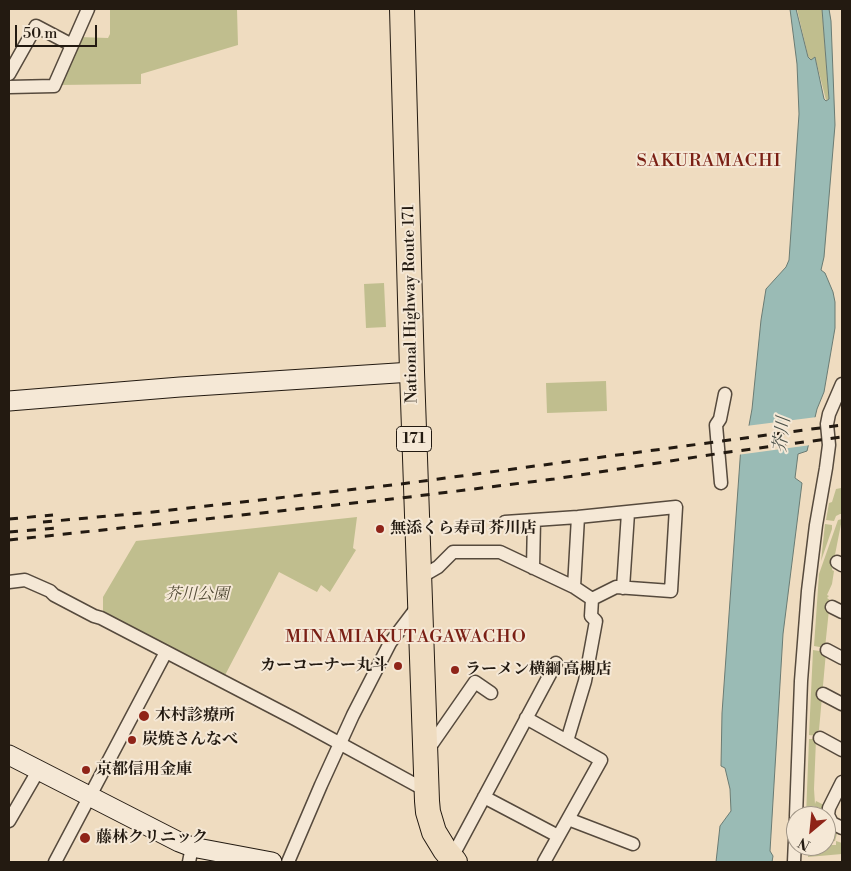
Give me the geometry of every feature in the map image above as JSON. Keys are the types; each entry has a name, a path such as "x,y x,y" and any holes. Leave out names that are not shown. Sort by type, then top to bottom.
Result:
{"highway":[{"name":"National Highway Route 171","path":"402,9 412,372 428,812 434,832 453,860"}],"street":[{"path":"9,87 54,86 88,9"},
{"path":"9,74 36,26 72,45"},
{"path":"9,401 180,387 412,372"},
{"path":"796,806 801,681 808,591 816,525 827,460 827,424 829,414 842,384"},
{"path":"721,483 716,425 720,419 725,394"},
{"path":"505,522 628,513 676,507 670,592 616,587 592,599"},
{"path":"623,588 628,513"},
{"path":"574,587 578,517"},
{"path":"533,568 534,520"},
{"path":"419,578 438,567 453,552 500,552 574,587 592,599"},
{"path":"9,582 25,580 37,584 94,616 295,719 427,791"},
{"path":"567,740 585,681 596,621 591,616 592,599"},
{"path":"288,862 339,744 390,643 420,604"},
{"path":"827,650 842,658"},
{"path":"55,862 166,652"},
{"path":"453,860 484,797 556,663"},
{"path":"425,755 475,682 491,693"},
{"path":"823,694 842,704"},
{"path":"526,718 601,760 544,862"},
{"path":"820,738 842,750"},
{"path":"9,755 179,842 191,855 272,862"},
{"path":"9,821 38,770"},
{"path":"842,782 829,808 828,815 832,823 842,828"},
{"path":"484,797 558,836"},
{"path":"568,819 633,844"}],"green space":[{"path":"110,9 237,9 238,45 141,74 141,84 58,85 79,37 108,38 110,34"},
{"path":"797,9 822,9 829,99 826,100 815,57 811,60 808,56"},
{"path":"384,283 386,327 366,328 364,284"},
{"path":"606,381 607,411 547,413 546,383"},
{"path":"842,485 842,514 836,516 834,521 826,520 829,503 832,502 836,489 841,488"},
{"name":"芥川公園","path":"357,517 353,548 356,550 330,592 321,585 317,592 279,572 223,679 103,616 103,597 136,541"},
{"path":"842,519 832,570 834,571 832,584 827,595 829,596 827,598 830,600 825,648 814,646 819,574 838,520"},
{"path":"825,524 832,525 832,529 821,561"},
{"path":"813,650 826,652 817,736 809,735"},
{"path":"809,739 816,739 815,804 816,801 824,806 806,806"},
{"path":"836,841 842,843 842,854 836,855"}],"water":[{"name":"芥川","path":"790,9 796,9 808,57 811,60 815,57 826,101 829,99 822,9 829,9 831,21 835,125 824,257 821,270 825,273 833,292 835,328 824,392 817,409 807,451 798,454 795,478 802,483 783,634 770,851 773,856 772,862 716,862 720,826 731,811 730,789 725,768 721,766 722,713 741,446 748,431 752,409 766,289 786,267 789,260 799,114 797,64"}],"pier":[{"path":"817,417 811,445 737,455 738,445 746,426"}],"railway":[{"path":"43,522 153,512 401,484 842,425"},
{"path":"9,540 401,498 554,479 842,437"},
{"path":"9,519 53,515"},
{"path":"9,532 56,528"}],"place":[{"name":"無添くら寿司 芥川店","path":"380,529"},
{"name":"カーコーナー丸斗","path":"398,666"},
{"name":"ラーメン横綱 高槻店","path":"455,670"},
{"name":"木村診療所","path":"144,716"},
{"name":"炭焼さんなべ","path":"132,740"},
{"name":"京都信用金庫","path":"86,770"},
{"name":"藤林クリニック","path":"85,838"}],"district":[{"name":"SAKURAMACHI","path":"709,162"},
{"name":"MINAMIAKUTAGAWACHO","path":"406,638"}]}
